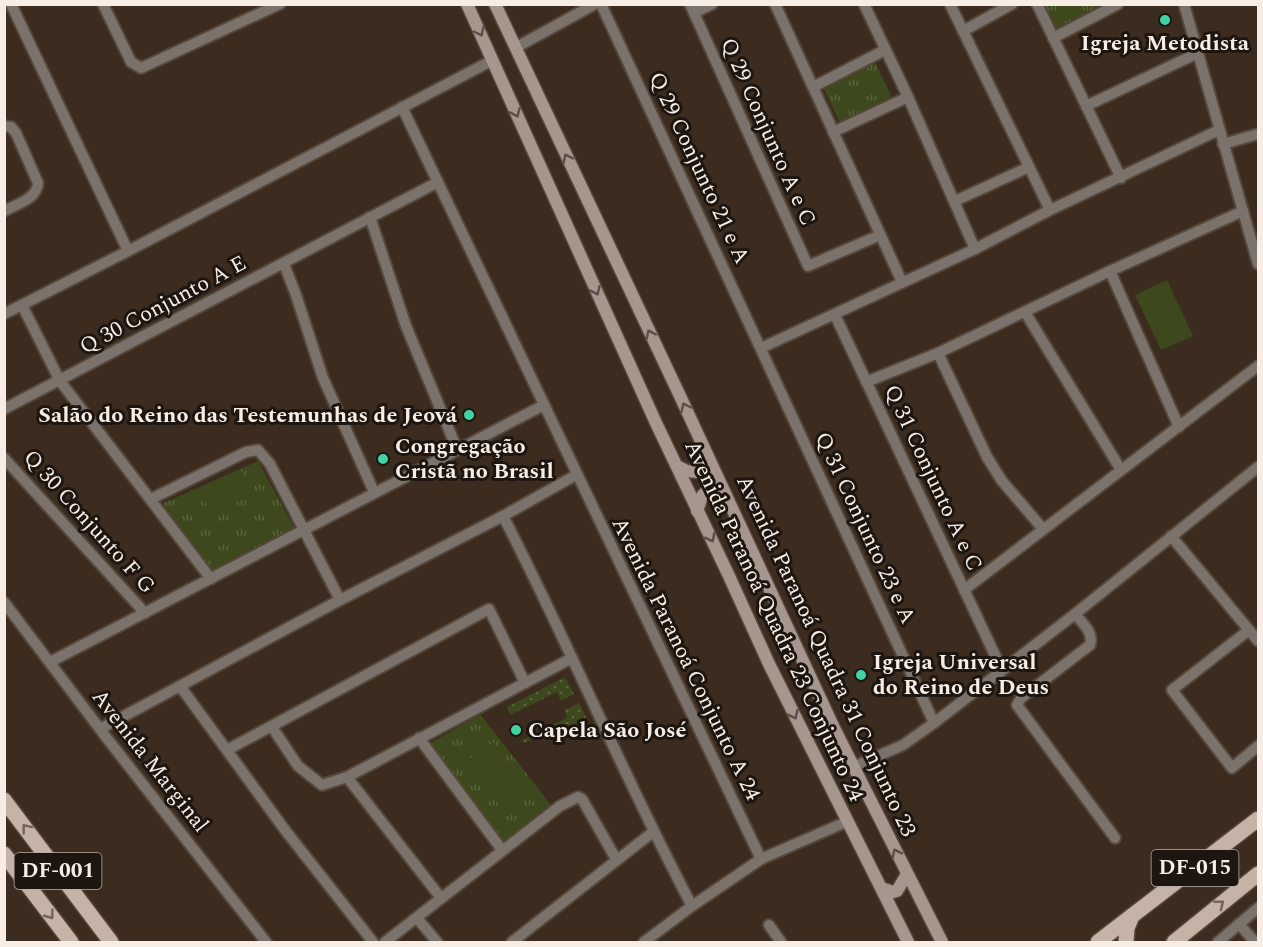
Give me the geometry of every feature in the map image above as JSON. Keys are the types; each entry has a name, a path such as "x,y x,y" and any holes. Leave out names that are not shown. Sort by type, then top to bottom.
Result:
{"main road":[{"name":"DF-001","path":"4,800 111,942"},
{"name":"DF-015","path":"1098,942 1258,819"},
{"name":"DF-001","path":"4,854 71,942"},
{"name":"DF-015","path":"1178,939 1258,874"},
{"path":"1089,942 1129,918"},
{"path":"1126,942 1129,918"},
{"path":"1168,942 1178,939"}],"street":[{"path":"11,4 128,251"},
{"path":"103,4 134,65 141,68 280,4"},
{"name":"Avenida Paranoá Quadra 23 Conjunto 24","path":"467,4 697,512 846,822 908,942"},
{"name":"Avenida Paranoá Quadra 31 Conjunto 23","path":"495,4 853,767 942,942"},
{"path":"515,48 595,4"},
{"name":"Q 29 Conjunto 21 e A","path":"601,4 761,348"},
{"path":"692,9 712,4"},
{"path":"775,4 902,282"},
{"path":"864,4 975,249"},
{"path":"950,4 1050,210"},
{"path":"963,31 1012,4"},
{"path":"1036,4 1120,178"},
{"path":"1053,38 1118,4"},
{"path":"1184,4 1258,264"},
{"name":"Q 29 Conjunto A e C","path":"692,9 808,266 880,235"},
{"path":"813,87 885,50"},
{"path":"1086,106 1198,53"},
{"path":"4,314 493,60"},
{"path":"833,132 908,97"},
{"name":"Avenida Paranoá Conjunto A 24","path":"402,107 760,859"},
{"path":"4,211 31,198 38,187 16,133 8,127"},
{"path":"761,348 975,249 1050,210 1219,130"},
{"path":"1223,144 1258,134"},
{"path":"955,201 1029,167"},
{"name":"Q 30 Conjunto A E","path":"4,409 438,182"},
{"path":"866,382 938,353 1243,211"},
{"path":"370,218 406,326 457,449"},
{"path":"284,264 322,378 374,492"},
{"path":"1110,271 1179,427"},
{"path":"22,305 60,381 211,579"},
{"path":"1025,312 1120,470"},
{"name":"Q 31 Conjunto A e C","path":"835,315 1002,670"},
{"name":"Q 31 Conjunto 23 e A","path":"761,348 934,723"},
{"path":"938,353 987,457 1002,481 1043,529"},
{"path":"964,590 1258,366"},
{"path":"50,662 544,405"},
{"path":"151,499 246,452 258,450 270,464 340,600"},
{"path":"678,466 687,471 698,472 705,466 706,452"},
{"name":"Q 30 Conjunto F G","path":"4,458 145,613"},
{"path":"853,767 903,745 934,723 1075,614 1258,467"},
{"path":"100,729 340,600 503,516 576,475"},
{"path":"697,512 702,496 707,491 716,490 727,499"},
{"path":"503,516 537,582 653,832 692,906"},
{"path":"1171,536 1258,641"},
{"name":"Avenida Marginal","path":"4,602 266,942"},
{"path":"227,750 489,609 525,683"},
{"path":"1075,614 1090,633 1092,641 1090,645 1021,698 1017,705 1114,838"},
{"path":"1249,630 1172,690 1232,768 1258,746"},
{"path":"272,727 298,766 322,785 347,777 572,658"},
{"path":"180,686 285,830 373,942"},
{"path":"419,738 502,850"},
{"path":"347,777 441,898"},
{"path":"385,942 560,806 578,798 582,799 616,859"},
{"path":"644,942 760,859 846,822"},
{"path":"512,942 653,832"},
{"path":"881,888 897,891 907,874"},
{"path":"1218,942 1258,908"},
{"path":"417,918 437,942"},
{"path":"1239,924 1255,942"},
{"path":"769,925 781,942"}],"green space":[{"path":"1041,5 1114,5 1055,34"},
{"path":"875,62 893,100 841,125 823,87"},
{"path":"1167,280 1193,336 1161,350 1135,295"},
{"path":"258,461 296,531 208,578 159,505"},
{"path":"240,469 252,495 210,513 199,488"},
{"path":"565,677 574,694 561,701 557,692 510,715 507,707"},
{"path":"579,703 587,719 544,741 541,735 524,743 522,740 567,718 565,710"},
{"path":"480,714 551,805 503,842 429,744"},
{"path":"493,742 526,786 500,806 466,762"}],"place":[{"name":"Igreja Metodista","path":"1165,20"},
{"name":"Salão do Reino das Testemunhas de Jeová","path":"469,415"},
{"name":"Congregação Cristã no Brasil","path":"383,459"},
{"name":"Igreja Universal do Reino de Deus","path":"861,675"},
{"name":"Capela São José","path":"516,730"}]}
